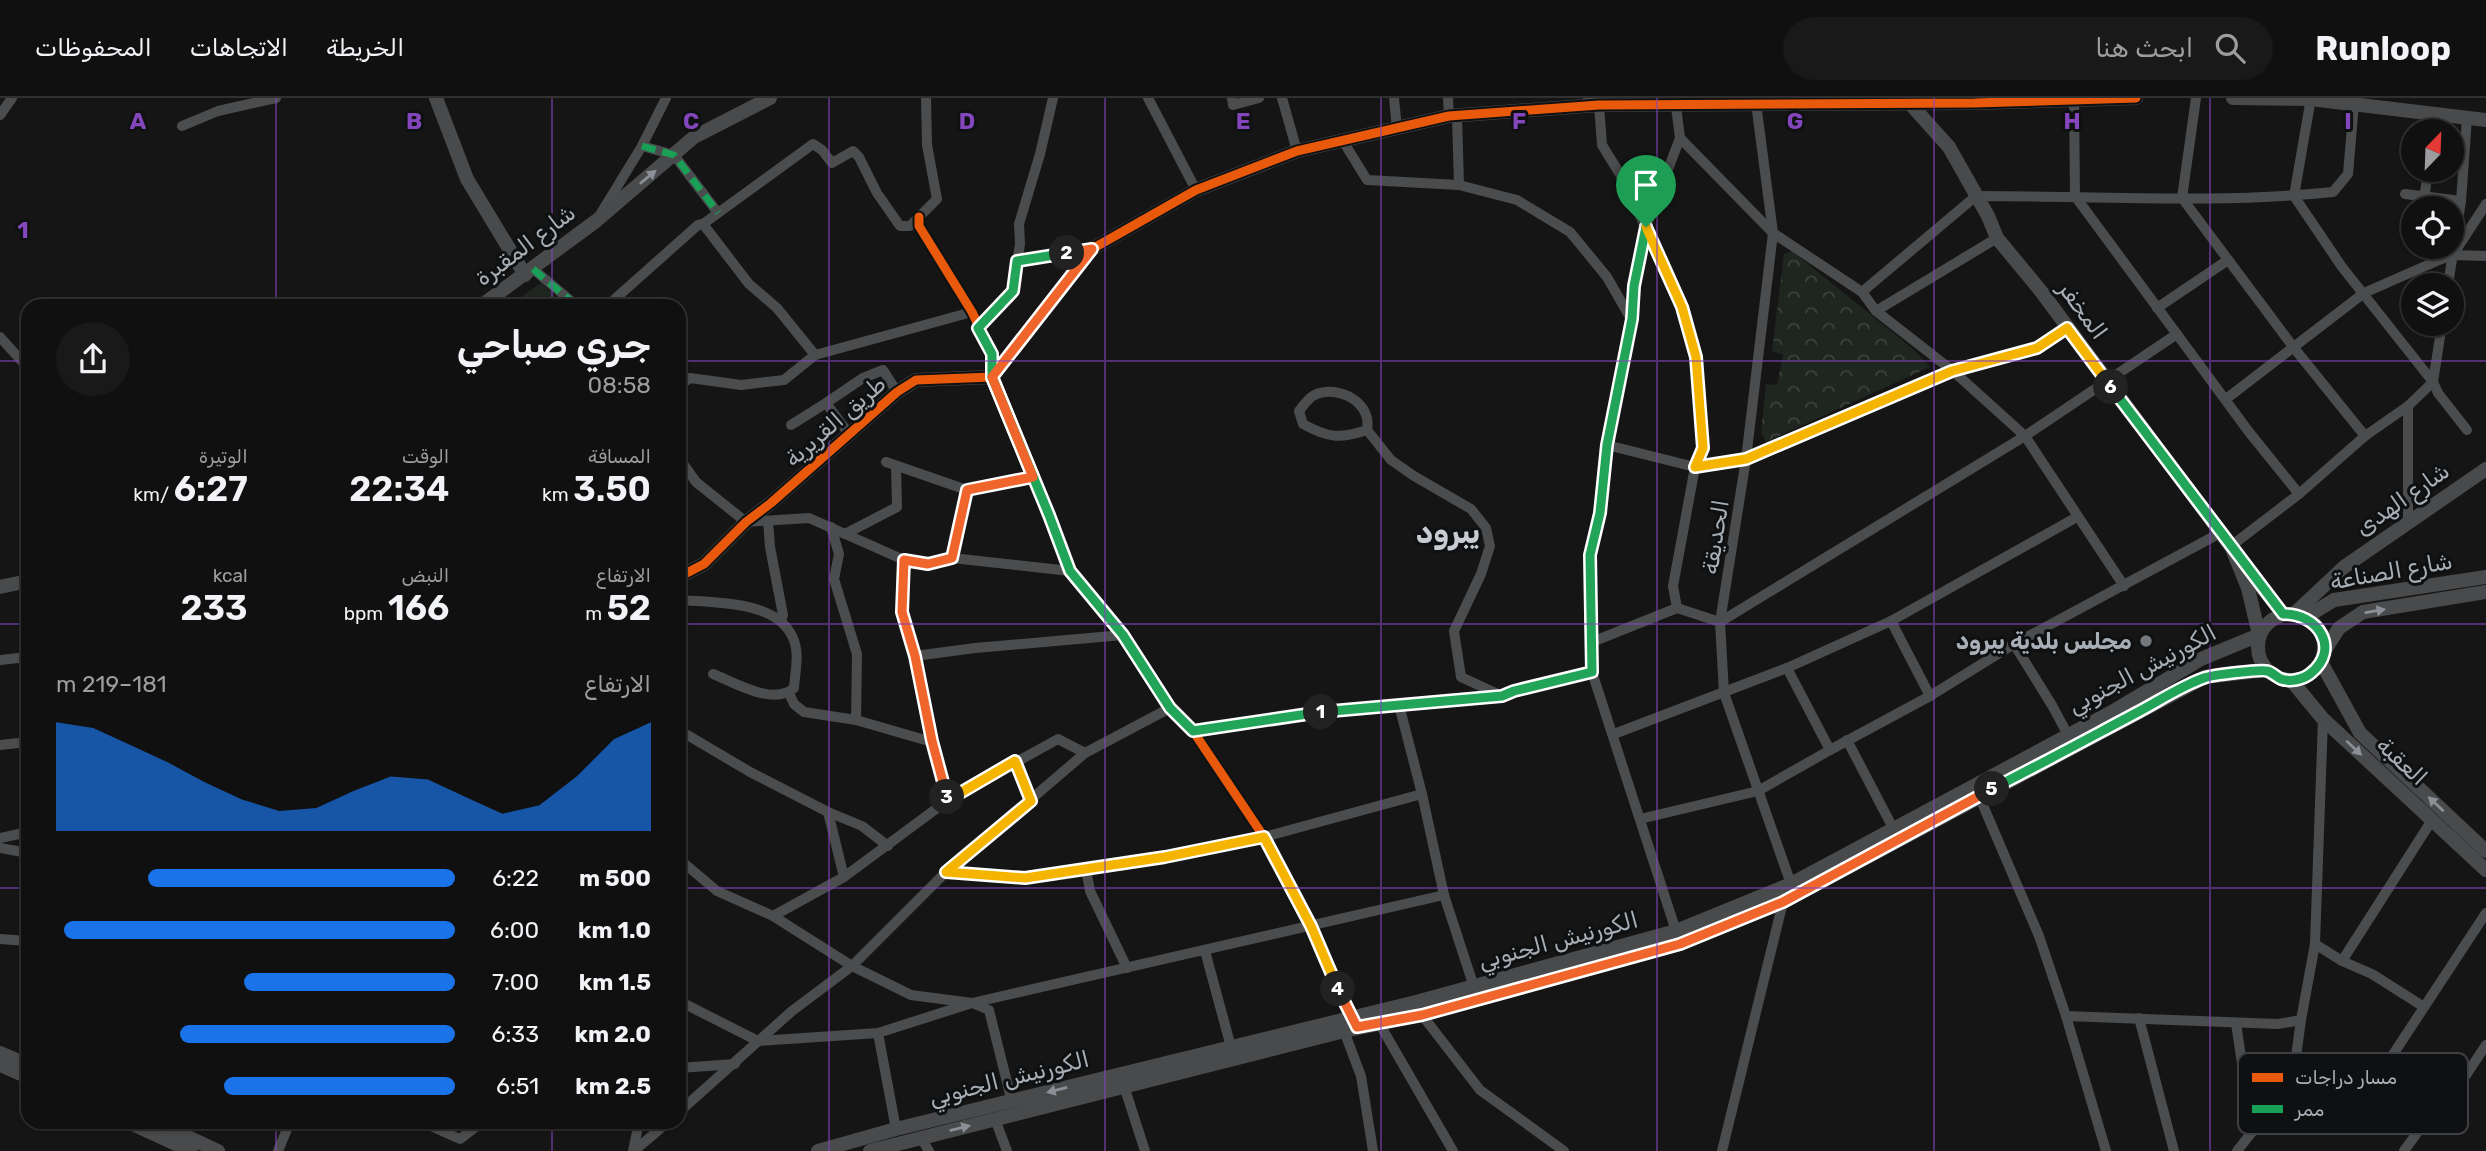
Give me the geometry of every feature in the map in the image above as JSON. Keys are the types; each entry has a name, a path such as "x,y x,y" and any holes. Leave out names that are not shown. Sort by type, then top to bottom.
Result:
{"main road":[{"path":"436,98 467,179 529,272"},
{"name":"شارع المقبرة","path":"491,299 596,221 694,137 770,98"},
{"path":"992,377 1092,249 1196,190 1297,151 1453,116 1594,101 1756,103 2136,98"},
{"path":"2233,98 2310,99 2486,120"},
{"name":"المخفر","path":"1907,100 1949,147 1997,237 2231,546"},
{"name":"طريق القريرية","path":"686,573 704,564 746,522 897,391 916,380 992,377"},
{"name":"شارع الهدى","path":"2295,615 2344,567 2486,469"},
{"path":"2231,546 2295,615 2315,624 2322,634 2322,657"},
{"path":"2231,546 2248,588 2259,635 2257,647 2260,660 2266,670 2280,678 2291,680 2311,674 2322,657 2326,615 2344,567"},
{"name":"شارع الصناعة","path":"2295,615 2331,601 2486,578"},
{"path":"0,587 21,582"},
{"name":"شارع الصناعة","path":"2322,657 2339,628 2363,612 2486,592"},
{"path":"2259,635 2266,624 2295,615"},
{"name":"الكورنيش الجنوبي","path":"818,1151 921,1138 1124,1086 1350,1025 1474,987 1676,931 1791,884 2109,713 2201,659 2259,635"},
{"name":"العقبة","path":"2322,657 2360,733 2486,851"},
{"name":"الكورنيش الجنوبي","path":"870,1151 1012,1102 1231,1047 1422,1015 1680,944 1783,902 2205,677 2266,670"},
{"name":"العقبة","path":"2291,680 2323,719 2486,870"},
{"path":"0,1053 21,1062"},
{"path":"0,1065 21,1074"},
{"path":"143,1129 191,1151"},
{"path":"171,1129 218,1151"}],"street":[{"path":"0,115 12,98"},
{"path":"182,126 218,111 276,98"},
{"path":"596,221 642,146 666,98"},
{"path":"615,299 688,233 813,144 822,150 832,163 853,151 900,226 910,226 937,199 927,145 926,98"},
{"path":"978,328 1013,291 1020,224 1053,98"},
{"path":"1149,98 1196,190"},
{"path":"1233,98 1233,105 1259,98"},
{"path":"1282,98 1297,151"},
{"path":"1394,98 1397,129"},
{"path":"1448,98 1453,116 1459,185"},
{"path":"2074,98 2075,196 2298,494"},
{"path":"2196,98 2182,198 2294,348 2365,436"},
{"path":"2310,99 2294,196 2342,267 2433,382 2438,393 2467,430"},
{"path":"1594,101 1602,145 1623,179 1682,307 1696,357 1703,448 1695,467 1674,586 1677,608"},
{"path":"1674,101 1679,138 1646,227 1634,286 1632,319 1607,445 1600,513 1590,555 1592,672 1676,931"},
{"name":"الحديقة","path":"1756,103 1773,233 1746,459 1720,622 1724,693 1791,884"},
{"path":"1862,292 1976,196 2182,198 2294,196 2333,192 2348,174 2354,103"},
{"path":"2436,119 2437,114"},
{"path":"2461,196 2467,118"},
{"path":"1679,138 1773,233 1862,292 1876,311 1952,371 2025,436 2124,586"},
{"path":"1343,141 1367,180 1459,185 1517,200 1570,232 1607,277 1632,319"},
{"path":"642,146 674,155 718,213"},
{"path":"2424,195 2426,182"},
{"path":"2405,194 2430,196"},
{"path":"2464,239 2486,204"},
{"path":"919,217 919,226 972,312 992,354 992,377 1070,571 1123,635 1170,708 1193,731 1264,837 1311,926 1350,1025 1373,1151"},
{"path":"703,224 749,284 777,308 815,355"},
{"path":"1876,311 1997,237"},
{"path":"1017,261 1092,249"},
{"path":"2464,256 2486,256"},
{"path":"2225,399 2364,293 2446,259"},
{"path":"2157,308 2228,260"},
{"path":"529,272 567,299"},
{"path":"686,381 690,378 741,385 784,380 815,355 972,312"},
{"path":"1607,445 1695,467 1746,459 1952,371 2037,348 2067,328"},
{"path":"1592,642 1677,608 1720,622 2025,436 2177,334"},
{"path":"2231,546 2298,494 2365,436 2408,406 2433,382 2440,336"},
{"path":"0,337 21,360"},
{"path":"791,425 863,379 883,370 897,391"},
{"path":"1367,430 1350,436 1331,437 1303,424 1299,411 1311,396 1331,392 1350,396 1364,408 1369,420 1367,430 1391,460 1471,509 1486,528 1490,546 1482,574 1454,631 1461,677 1502,696"},
{"path":"826,403 849,434"},
{"path":"2407,522 2408,406"},
{"path":"845,534 897,508 891,464 967,490 1033,477"},
{"path":"686,468 696,482 746,522 809,518 904,560 928,564 952,558 1070,571"},
{"path":"952,558 967,490"},
{"path":"1614,734 1787,668 1891,621 2077,517"},
{"path":"768,521 770,547 783,615 781,621"},
{"path":"831,527 839,554 834,579 856,653 856,720"},
{"path":"1640,819 1758,791 1930,696 2014,644 2222,532"},
{"path":"904,560 902,612 915,656 932,741 948,800"},
{"path":"686,601 733,604 765,612 781,621 793,639 797,652 794,688 789,693 767,694 713,674"},
{"path":"1891,621 1930,696"},
{"path":"915,656 1123,635"},
{"path":"2014,644 2068,735"},
{"path":"0,660 21,658"},
{"path":"1787,668 1830,750"},
{"path":"1193,731 1346,709 1502,696 1592,672"},
{"path":"789,693 794,704 804,712 856,720 932,741"},
{"path":"1399,705 1444,895 1474,987"},
{"path":"686,1106 792,1011 852,965 946,872 1085,753 1170,708"},
{"path":"2296,1053 2315,944 2323,719"},
{"path":"686,734 750,772 828,812 862,826 888,846"},
{"path":"773,916 844,877 948,800 1058,738 1085,753"},
{"path":"1847,740 1894,828"},
{"path":"0,743 21,742"},
{"path":"1015,761 1031,801"},
{"path":"946,872 1025,878 1165,857 1264,837 1422,794"},
{"path":"1979,796 2039,936 2106,1151"},
{"path":"828,812 844,877"},
{"path":"2342,961 2432,820"},
{"path":"0,838 21,834"},
{"path":"0,848 21,852"},
{"path":"686,865 717,891 773,916 852,965 911,995 972,1003 989,1010 1012,1102"},
{"path":"1086,869 1090,891 1127,968"},
{"path":"686,1005 758,1041 878,1033 972,1003 1444,895"},
{"path":"1722,1151 1783,902"},
{"path":"2394,1053 2486,913"},
{"path":"0,939 21,940"},
{"path":"2315,944 2342,961 2372,974 2424,1007"},
{"path":"1205,951 1231,1047"},
{"path":"1422,1015 1479,1090 1564,1151"},
{"path":"2066,1016 2278,1024 2301,1020"},
{"path":"2139,1018 2174,1151"},
{"path":"1378,1023 1453,1151"},
{"path":"2236,1023 2240,1053"},
{"path":"878,1033 899,1141"},
{"path":"2468,1072 2486,1045"},
{"path":"686,1067 736,1063"},
{"path":"1124,1086 1145,1151"},
{"path":"995,1119 1007,1151"},
{"path":"278,1151 287,1129"},
{"path":"438,1129 460,1139 473,1129"},
{"path":"633,1151 638,1129"},
{"path":"633,1151 660,1129"},
{"path":"2237,1151 2250,1134"},
{"path":"2404,1151 2416,1134"},
{"path":"921,1138 929,1151"}],"green space":[{"path":"1792,251 1912,348 1930,367 1766,442 1761,432 1766,384 1777,385 1783,355 1772,351 1784,254"},
{"path":"541,283 558,299 518,299"}],"marked path":[{"path":"642,146 674,155 718,213"},
{"path":"533,269 569,299"}],"cycle path":[{"path":"686,573 704,564 746,522 897,392 916,380 992,377 1092,249 1196,190 1297,151 1449,116 1599,105 1975,103 2136,98"},
{"path":"919,217 919,226 972,312 992,354 992,377 1070,571 1123,635 1170,708 1193,731 1264,837 1311,926 1357,1027"}],"place":[{"name":"مجلس بلدية يبرود","path":"2146,641"}],"district":[{"name":"يبرود","path":"1448,533"}],"route":[{"path":"1646,227 1634,286 1632,319 1607,445 1600,513 1590,555 1592,672 1502,696 1346,709 1193,731 1170,708 1123,635 1070,571 1049,515 992,377 992,354 978,328 1013,291 1017,261 1092,249 992,377 1033,477 967,490 952,558 928,564 904,560 902,612 915,656 932,741 948,800 1015,761 1031,801 946,872 1025,878 1165,857 1264,837 1311,926 1350,1017 1357,1027 1422,1015 1680,944 1783,902 2205,677 2266,670 2280,678 2300,679 2311,674 2320,662 2324,651 2323,639 2315,624 2295,613 2283,614 2067,328 2037,348 1952,371 1746,459 1695,467 1703,448 1696,357 1682,307 1646,227"}]}
